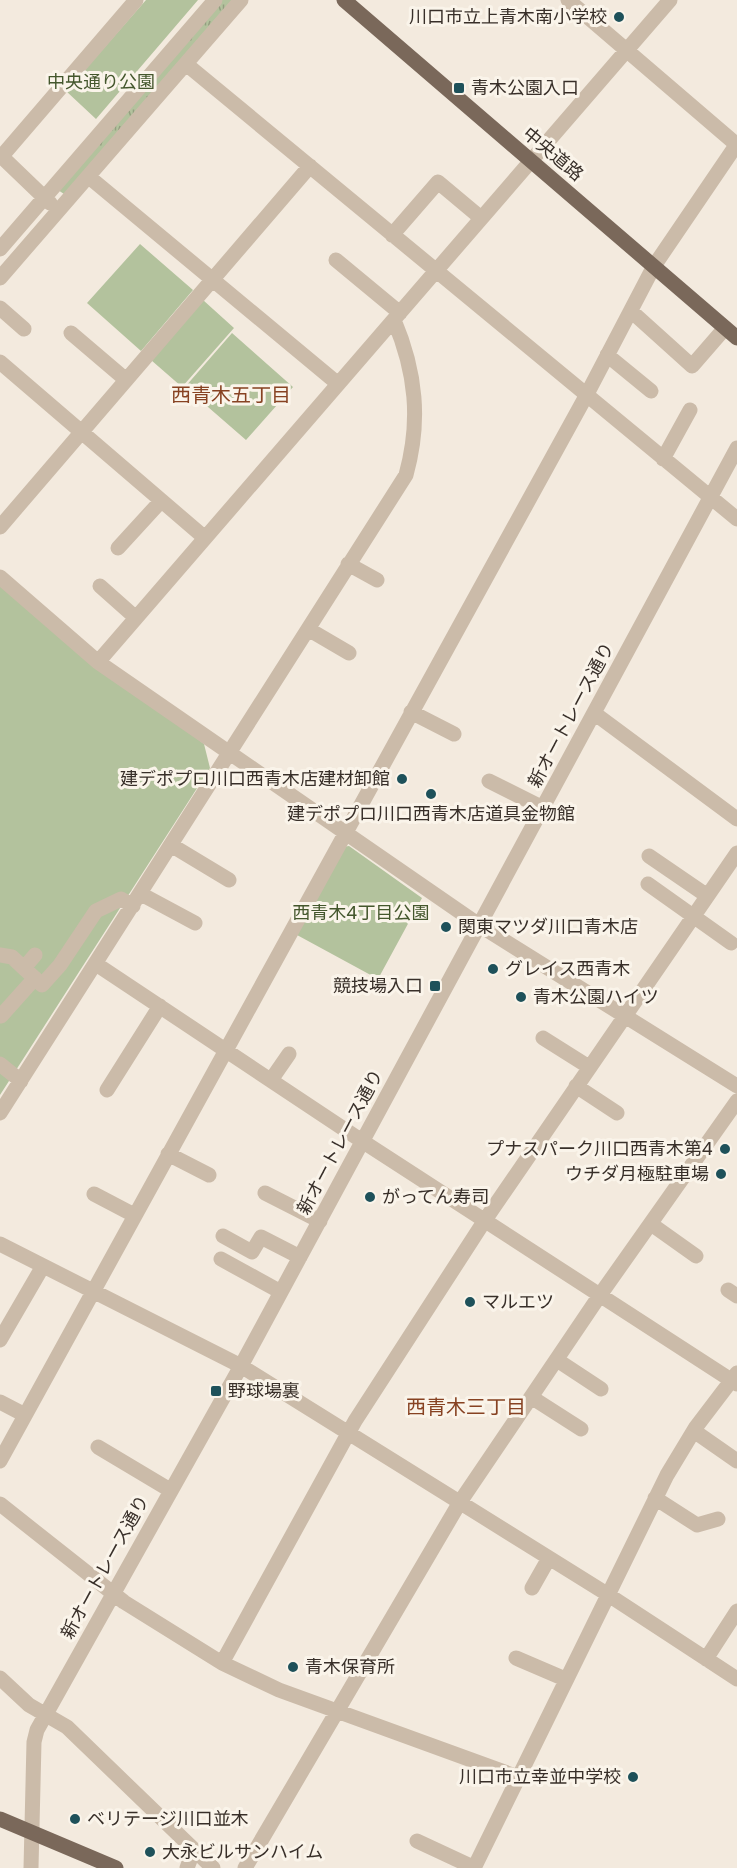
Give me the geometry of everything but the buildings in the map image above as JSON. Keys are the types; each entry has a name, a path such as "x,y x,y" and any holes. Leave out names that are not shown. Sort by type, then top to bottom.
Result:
{"main road":[{"name":"中央道路","path":"344,0 731,333"},
{"path":"0,1819 116,1868"}],"street":[{"path":"59,211 1,156 136,0"},
{"path":"0,249 215,0"},
{"path":"0,278 241,0"},
{"path":"0,1461 586,396 654,266 737,144 568,0"},
{"path":"98,662 670,0"},
{"path":"186,64 737,519"},
{"path":"0,527 211,278 310,166"},
{"path":"89,177 337,384"},
{"path":"392,235 438,182 481,218"},
{"path":"0,1113 406,475 416,425 416,392 397,316 336,260"},
{"path":"0,309 24,329"},
{"path":"631,311 692,366 731,333"},
{"path":"71,333 125,379"},
{"path":"608,355 651,391"},
{"path":"0,362 205,538"},
{"path":"663,459 690,410"},
{"name":"新オートレース通り","path":"31,1868 34,1742 46,1713 241,1366 737,448"},
{"path":"118,548 161,501"},
{"path":"348,564 377,580"},
{"path":"0,577 98,662 479,925 737,1086"},
{"path":"100,586 136,618"},
{"path":"308,629 349,653"},
{"path":"411,712 454,735"},
{"path":"594,713 737,819"},
{"path":"489,781 543,808"},
{"path":"171,845 229,880"},
{"path":"222,1663 348,1433 485,1220 737,853"},
{"path":"649,856 706,896"},
{"path":"648,884 731,943"},
{"path":"0,955 12,957 42,985 96,911 121,899 137,900 195,923"},
{"path":"24,968 34,955"},
{"path":"96,964 362,1141 600,1295 735,1379 694,1431 655,1498 474,1868 417,1840"},
{"path":"1,1016 35,978"},
{"path":"107,1090 160,1006"},
{"path":"543,1038 589,1067"},
{"path":"271,1080 289,1053"},
{"path":"0,1064 21,1081"},
{"path":"576,1086 617,1113"},
{"path":"245,1868 460,1502 600,1295 737,1101"},
{"path":"168,1154 209,1175"},
{"path":"265,1193 320,1221"},
{"path":"94,1194 134,1215"},
{"path":"651,1224 696,1256"},
{"path":"223,1236 252,1252 261,1237 300,1257"},
{"path":"0,1244 241,1366 607,1594 737,1679"},
{"path":"221,1259 281,1292"},
{"path":"0,1340 43,1266"},
{"path":"556,1360 601,1389"},
{"path":"531,1397 581,1429"},
{"path":"0,1402 25,1415"},
{"path":"694,1431 737,1461"},
{"path":"98,1447 170,1490"},
{"path":"655,1498 697,1525 718,1519"},
{"path":"0,1504 112,1593 222,1663 279,1690 518,1777"},
{"path":"532,1588 549,1558"},
{"path":"706,1659 737,1611"},
{"path":"516,1658 566,1679"},
{"path":"0,1678 26,1702 67,1727 213,1868"},
{"path":"187,1868 190,1860 189,1845"}],"green space":[{"name":"中央通り公園","path":"146,0 198,0 96,119 66,91"},
{"path":"221,0 232,0 64,194 58,190"},
{"path":"140,244 193,290 141,351 87,303"},
{"path":"203,300 234,328 182,387 151,360"},
{"path":"232,333 293,387 246,440 185,387"},
{"path":"0,586 204,744 210,768 0,1095"},
{"name":"西青木4丁目公園","path":"349,846 422,898 378,979 297,935 342,847"}],"place":[{"name":"川口市立上青木南小学校","path":"619,17"},
{"name":"青木公園入口","path":"459,88"},
{"name":"建デポプロ川口西青木店建材卸館","path":"402,779"},
{"name":"建デポプロ川口西青木店道具金物館","path":"431,794"},
{"name":"関東マツダ川口青木店","path":"446,927"},
{"name":"グレイス西青木","path":"493,969"},
{"name":"競技場入口","path":"435,986"},
{"name":"青木公園ハイツ","path":"521,997"},
{"name":"プナスパーク川口西青木第4","path":"725,1149"},
{"name":"ウチダ月極駐車場","path":"721,1174"},
{"name":"がってん寿司","path":"370,1197"},
{"name":"マルエツ","path":"470,1302"},
{"name":"野球場裏","path":"216,1391"},
{"name":"青木保育所","path":"293,1667"},
{"name":"川口市立幸並中学校","path":"633,1777"},
{"name":"ベリテージ川口並木","path":"75,1819"},
{"name":"大永ビルサンハイム","path":"150,1852"}],"district":[{"name":"西青木五丁目","path":"231,395"},
{"name":"西青木三丁目","path":"466,1407"}]}
